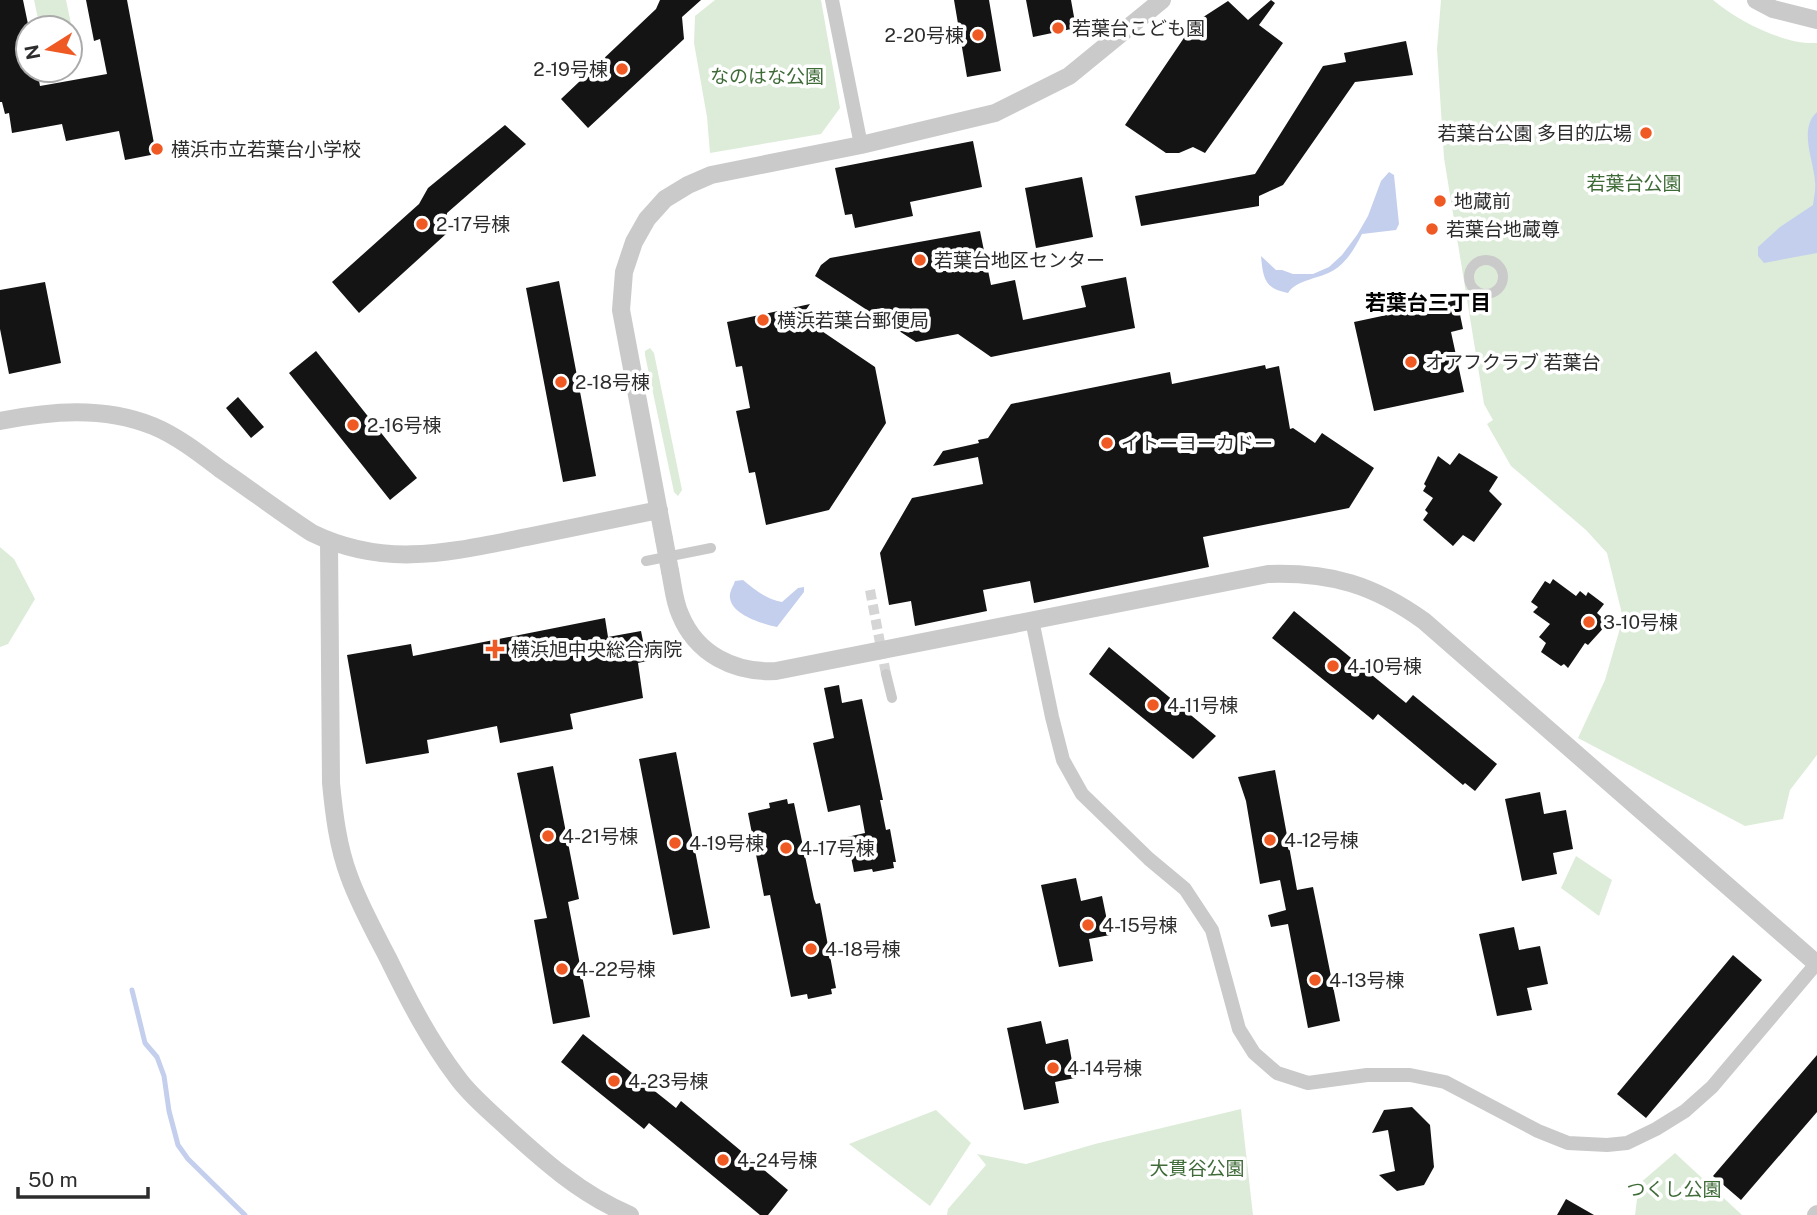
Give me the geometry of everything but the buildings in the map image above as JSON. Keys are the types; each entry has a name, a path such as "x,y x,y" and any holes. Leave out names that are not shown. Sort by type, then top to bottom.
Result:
{"street":[{"path":"832,0 861,145"},
{"path":"1032,620 1063,760 1082,794 1149,859 1185,889 1212,930 1239,1029 1254,1053 1277,1073 1308,1083 1367,1075 1410,1075 1445,1082 1538,1131 1569,1143 1628,1143 1685,1111 1712,1087 1817,964 1424,621 1395,600 1360,585 1321,576 1268,574 1032,620 776,671 749,671 734,667 701,646 688,631 679,611 670,571 621,310 624,272 634,242 647,219 665,199 711,175 861,145 995,114 1069,76 1162,0"},
{"path":"1756,0 1773,9 1817,20"},
{"path":"0,421 54,412 87,412 118,416 152,426 186,444 293,521 329,541 383,554 431,555 659,510"},
{"path":"329,541 331,793 340,844 357,896 414,1011 458,1080 529,1148 566,1178 629,1215"},
{"path":"646,561 712,548"},
{"path":"886,674 891,698"}],"green space":[{"path":"34,0 66,0 69,14 37,14"},
{"name":"なのはな公園","path":"715,0 821,0 840,108 821,134 710,153 707,117 694,43 695,16"},
{"name":"若葉台公園","path":"1441,0 1713,0 1735,16 1776,36 1804,43 1817,43 1817,755 1790,790 1783,819 1745,826 1578,738 1605,680 1623,618 1607,553 1586,530 1511,466 1487,424 1493,420 1484,404 1444,158 1437,49"},
{"path":"650,348 654,353 682,490 678,496 674,492 645,355 645,351"},
{"path":"0,547 14,559 35,599 8,644 0,647"},
{"path":"1576,856 1612,880 1599,916 1561,888"},
{"name":"大貫谷公園","path":"1241,1109 1253,1215 947,1215 948,1209 986,1165 977,1154 1026,1164 1095,1144"},
{"path":"936,1110 971,1143 930,1206 849,1144"},
{"name":"つくし公園","path":"1675,1153 1742,1215 1635,1215 1639,1184"}],"water":[{"path":"1817,112 1817,253 1764,263 1758,256 1758,247 1780,227 1813,205 1815,185 1808,136 1811,119"},
{"path":"1389,172 1394,175 1399,224 1396,230 1362,234 1339,267 1297,285 1288,293 1269,285 1264,276 1261,256 1276,270 1293,274 1313,274 1329,267 1342,255 1368,216 1381,181"},
{"path":"743,580 756,591 776,601 782,602 798,588 804,587 804,592 777,627 749,618 732,604 730,594 735,581"}],"waterway":[{"path":"132,990 145,1043 157,1057 164,1076 178,1145 188,1159 245,1215"}],"tunnel":[{"path":"870,590 886,674"}],"place":[{"name":"若葉台こども園","path":"1058,28"},
{"name":"2-20号棟","path":"978,35"},
{"name":"2-19号棟","path":"622,69"},
{"name":"若葉台公園 多目的広場","path":"1646,133"},
{"name":"横浜市立若葉台小学校","path":"157,149"},
{"name":"地蔵前","path":"1440,201"},
{"name":"2-17号棟","path":"422,224"},
{"name":"若葉台地蔵尊","path":"1432,229"},
{"name":"若葉台地区センター","path":"920,260"},
{"name":"横浜若葉台郵便局","path":"763,320"},
{"name":"オアフクラブ 若葉台","path":"1411,362"},
{"name":"2-18号棟","path":"561,382"},
{"name":"2-16号棟","path":"353,425"},
{"name":"イトーヨーカドー","path":"1107,443"},
{"name":"3-10号棟","path":"1589,622"},
{"name":"横浜旭中央総合病院","path":"495,649"},
{"name":"4-10号棟","path":"1333,666"},
{"name":"4-11号棟","path":"1153,705"},
{"name":"4-21号棟","path":"548,836"},
{"name":"4-12号棟","path":"1270,840"},
{"name":"4-19号棟","path":"675,843"},
{"name":"4-17号棟","path":"786,848"},
{"name":"4-15号棟","path":"1088,925"},
{"name":"4-18号棟","path":"811,949"},
{"name":"4-22号棟","path":"562,969"},
{"name":"4-13号棟","path":"1315,980"},
{"name":"4-14号棟","path":"1053,1068"},
{"name":"4-23号棟","path":"614,1081"},
{"name":"4-24号棟","path":"723,1160"}],"district":[{"name":"若葉台三丁目","path":"1428,303"}]}
